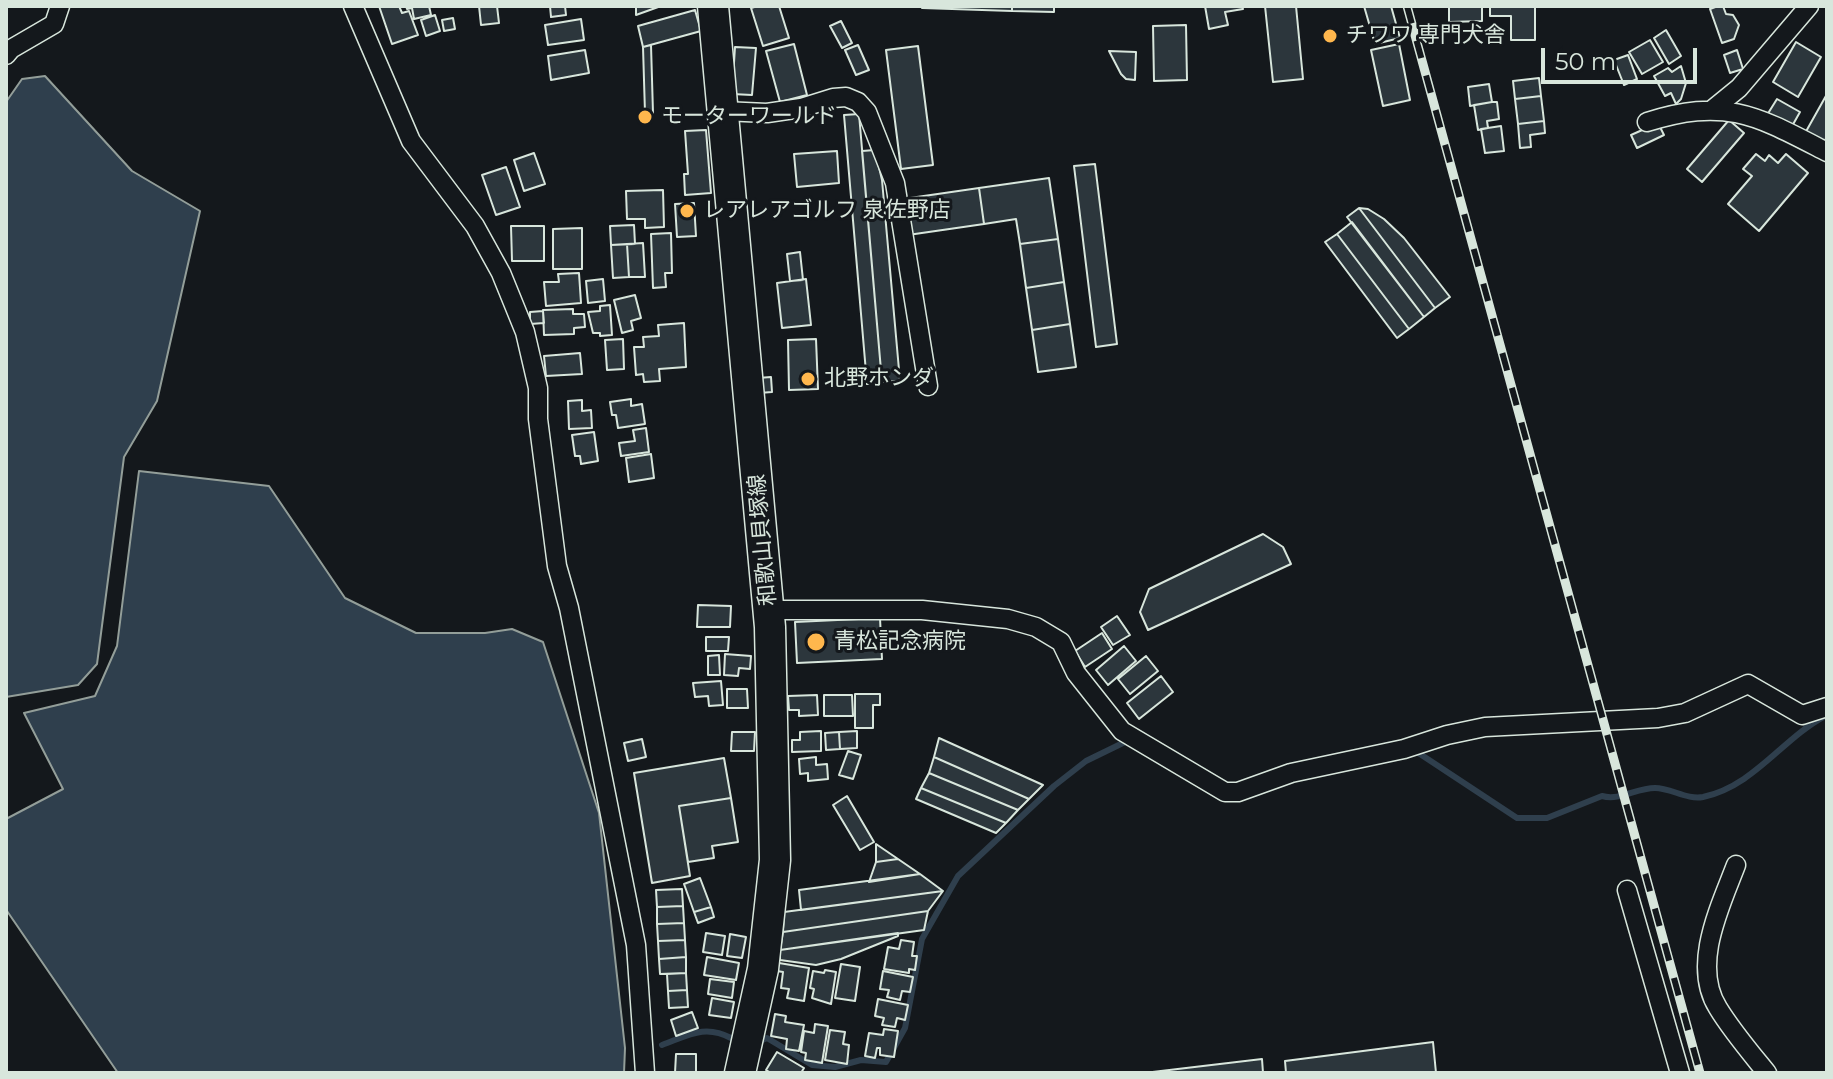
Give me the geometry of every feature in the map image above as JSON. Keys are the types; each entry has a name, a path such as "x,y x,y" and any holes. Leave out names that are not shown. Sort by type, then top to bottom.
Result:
{"main road":[{"name":"和歌山貝塚線","path":"713,6 769,610 775,860 763,969 740,1073"}],"street":[{"path":"6,55 54,24 60,6"},
{"path":"353,6 411,141 475,226 501,273 525,332 538,388 538,419 557,566 569,608 636,945 645,1073"},
{"path":"1712,110 1739,88 1809,6"},
{"path":"723,111 767,113 846,97 858,102 867,112 895,183 928,386"},
{"path":"1647,122 1694,110 1712,110 1765,120 1827,152"},
{"path":"769,610 922,610 1008,619 1036,627 1061,642 1076,673 1122,731 1225,792 1238,792 1291,773 1404,749 1485,727 1658,718 1685,713 1748,684 1802,715 1827,707"},
{"path":"1736,865 1709,939 1706,965 1715,1005 1767,1073"},
{"path":"1627,890 1680,1073"}],"water":[{"path":"45,76 132,171 200,211 157,401 124,457 97,664 78,685 6,697 6,102 22,79"},
{"path":"139,471 269,486 345,598 416,633 485,633 512,629 543,642 599,813 625,1048 624,1073 118,1073 7,911 6,819 63,789 24,713 95,696 117,646"}],"building":[{"path":"379,6 399,6 402,13 409,11 418,35 392,44"},
{"path":"406,6 429,6 431,15 414,19 412,8 407,9"},
{"path":"479,6 497,6 499,23 481,25"},
{"path":"550,6 565,6 566,15 551,17"},
{"path":"636,6 661,6 636,15"},
{"path":"779,6 789,38 763,46 751,8"},
{"path":"1012,6 1012,11 922,8"},
{"path":"1012,6 1054,6 1054,12 1012,11"},
{"path":"1205,6 1242,6 1243,9 1225,12 1228,25 1209,29"},
{"path":"1265,6 1296,6 1303,79 1273,82"},
{"path":"1364,6 1391,6 1400,38 1375,44"},
{"path":"1449,6 1482,6 1482,21 1449,22"},
{"path":"1490,6 1535,6 1535,40 1511,40 1511,16 1490,16"},
{"path":"1723,6 1726,14 1733,15 1739,25 1734,39 1722,43 1710,9"},
{"path":"695,10 701,31 643,47 638,26"},
{"path":"435,15 440,31 426,36 421,20"},
{"path":"453,18 455,29 444,31 442,20"},
{"path":"581,19 584,40 548,45 545,25"},
{"path":"841,21 852,43 842,48 830,26"},
{"path":"1186,25 1187,80 1154,81 1153,26"},
{"path":"1666,30 1681,56 1669,64 1654,38"},
{"path":"1650,40 1663,62 1642,74 1629,52"},
{"path":"1796,42 1821,57 1798,97 1773,82"},
{"path":"794,44 807,95 780,102 766,51"},
{"path":"1399,44 1410,100 1383,106 1371,50"},
{"path":"651,45 653,113 645,113 643,47"},
{"path":"858,45 869,70 856,75 845,50"},
{"path":"918,46 933,165 901,169 886,50"},
{"path":"735,47 756,48 752,95 732,94"},
{"path":"585,50 589,73 551,80 548,56"},
{"path":"1737,50 1743,69 1730,73 1724,55"},
{"path":"1109,51 1136,52 1135,80 1126,79 1121,74"},
{"path":"1628,55 1637,79 1624,85 1614,60"},
{"path":"1681,66 1686,83 1676,104 1671,93 1665,96 1654,76 1668,68 1672,72"},
{"path":"1539,78 1541,96 1515,99 1513,81"},
{"path":"1489,84 1492,102 1470,106 1468,87"},
{"path":"1827,94 1827,137 1822,145 1804,135"},
{"path":"1541,96 1544,121 1518,124 1515,99"},
{"path":"1777,99 1800,112 1791,128 1767,115"},
{"path":"1497,102 1499,119 1487,121 1488,128 1478,130 1474,105"},
{"path":"859,114 882,382 867,384 844,115"},
{"path":"1729,120 1744,133 1702,182 1687,169"},
{"path":"1544,121 1545,133 1530,135 1531,147 1520,148 1518,124"},
{"path":"1658,123 1664,135 1637,148 1631,135"},
{"path":"1501,126 1504,151 1485,153 1481,129"},
{"path":"706,130 711,193 685,195 684,174 688,174 685,131"},
{"path":"875,150 882,180 900,381 882,382 862,151"},
{"path":"837,151 839,183 797,187 794,154"},
{"path":"534,153 545,184 524,191 514,160"},
{"path":"1756,154 1765,161 1769,155 1778,163 1786,154 1808,173 1759,231 1728,204 1752,176 1743,169"},
{"path":"1095,164 1117,344 1096,347 1074,166"},
{"path":"506,167 520,207 496,215 482,175"},
{"path":"1049,178 1058,239 1020,244 1016,219 984,224 979,188"},
{"path":"979,188 984,224 908,235 903,199"},
{"path":"663,190 664,227 645,228 645,219 627,219 626,191"},
{"path":"694,203 696,236 677,237 675,204"},
{"path":"1359,208 1368,209 1384,219 1404,238 1450,297 1435,308"},
{"path":"1359,208 1435,308 1424,317 1347,217"},
{"path":"1352,222 1424,317 1409,329 1337,234"},
{"path":"634,225 635,244 611,245 610,226"},
{"path":"511,226 544,226 544,261 512,261"},
{"path":"582,228 582,269 553,269 553,229"},
{"path":"671,233 672,273 665,273 666,287 653,288 651,234"},
{"path":"1337,234 1409,329 1397,338 1325,242"},
{"path":"1058,239 1064,282 1026,288 1020,244"},
{"path":"643,243 645,277 629,277 627,244"},
{"path":"627,244 629,277 613,278 611,245"},
{"path":"800,252 803,280 790,281 787,254"},
{"path":"579,273 581,303 546,306 544,282 559,282 558,274"},
{"path":"603,279 605,301 588,303 586,281"},
{"path":"806,279 811,325 782,328 777,283"},
{"path":"1064,282 1070,324 1032,330 1026,288"},
{"path":"635,295 641,318 631,321 633,330 622,333 614,300"},
{"path":"610,305 612,335 593,333 588,312 600,311 600,306"},
{"path":"573,309 573,314 584,314 585,327 574,328 574,334 544,335 543,310"},
{"path":"543,311 544,323 530,324 530,312"},
{"path":"684,323 686,367 659,369 660,381 644,382 643,374 636,375 634,347 644,347 643,337 659,336 658,325"},
{"path":"1070,324 1076,367 1038,372 1032,330"},
{"path":"623,339 624,369 607,370 605,340"},
{"path":"816,339 818,389 789,390 788,340"},
{"path":"580,353 582,374 546,376 544,356"},
{"path":"771,377 772,392 759,393 758,378"},
{"path":"631,399 631,406 642,404 645,424 618,428 610,402"},
{"path":"582,400 582,411 591,410 592,428 569,429 568,401"},
{"path":"646,428 649,452 621,456 619,443 635,441 633,430"},
{"path":"594,432 598,461 581,464 580,456 575,456 572,435"},
{"path":"651,454 654,478 629,482 626,458"},
{"path":"1263,534 1283,547 1291,564 1148,630 1140,612 1149,589"},
{"path":"698,605 731,606 730,627 697,627"},
{"path":"1117,616 1130,635 1113,645 1101,627"},
{"path":"880,618 882,659 797,663 795,622"},
{"path":"1102,633 1112,649 1085,667 1075,651"},
{"path":"706,637 729,637 728,651 706,651"},
{"path":"1124,646 1136,661 1108,685 1096,670"},
{"path":"725,654 751,656 750,669 739,668 738,676 724,675"},
{"path":"719,655 720,675 708,675 708,656"},
{"path":"1146,656 1158,671 1130,694 1118,679"},
{"path":"1161,676 1173,692 1139,719 1127,703"},
{"path":"721,681 723,705 709,706 708,696 695,697 693,683"},
{"path":"727,689 747,689 748,708 727,708"},
{"path":"855,694 880,694 880,705 873,705 873,728 855,728"},
{"path":"817,695 818,715 799,716 799,710 789,710 788,696"},
{"path":"824,695 852,695 853,716 824,716"},
{"path":"821,731 821,751 792,752 792,740 800,740 800,732"},
{"path":"857,731 857,748 840,749 839,732"},
{"path":"732,732 755,732 754,751 731,751"},
{"path":"839,732 840,749 826,750 825,733"},
{"path":"939,738 1043,785 1029,799 934,757"},
{"path":"642,739 646,757 628,761 624,743"},
{"path":"848,751 861,755 853,779 839,775"},
{"path":"816,757 816,765 827,764 828,779 808,781 808,773 800,774 799,759"},
{"path":"934,757 1029,799 1018,810 929,773"},
{"path":"724,758 731,798 679,806 690,876 652,883 634,773"},
{"path":"929,773 1018,810 1006,823 921,788"},
{"path":"921,788 1006,823 996,833 916,799"},
{"path":"847,796 874,842 860,850 833,805"},
{"path":"731,798 738,842 712,846 714,858 688,862 679,806"},
{"path":"876,844 898,859 876,862"},
{"path":"898,859 920,874 869,882 876,862"},
{"path":"920,874 943,891 801,910 799,890"},
{"path":"700,878 711,907 694,912 684,884"},
{"path":"682,889 683,906 657,907 656,890"},
{"path":"943,891 928,911 783,932 784,912"},
{"path":"683,906 684,923 657,924 657,907"},
{"path":"711,907 714,917 698,923 694,912"},
{"path":"928,911 924,930 780,950 783,932"},
{"path":"684,923 685,940 658,941 657,924"},
{"path":"706,933 725,936 722,955 703,952"},
{"path":"898,933 898,936 841,959 816,965 780,960 780,950"},
{"path":"730,934 746,937 742,958 727,956"},
{"path":"685,940 686,957 659,959 658,941"},
{"path":"901,940 914,942 912,956 917,956 915,970 909,969 909,973 884,969 888,947 899,949"},
{"path":"686,957 686,973 660,974 659,959"},
{"path":"707,957 739,963 736,980 704,975"},
{"path":"779,963 809,968 804,1001 787,998 789,989 781,988 783,972 777,971"},
{"path":"841,964 860,967 855,1001 835,998"},
{"path":"825,970 836,972 831,1004 812,998 814,989 810,988 813,971 824,973"},
{"path":"883,971 913,977 910,992 902,991 900,1000 887,997 889,990 880,989"},
{"path":"686,973 687,990 668,991 667,974"},
{"path":"710,979 734,982 732,998 708,994"},
{"path":"687,990 688,1007 669,1008 668,991"},
{"path":"712,998 734,1002 731,1018 709,1015"},
{"path":"878,999 908,1005 905,1020 897,1018 895,1027 882,1025 884,1018 875,1016"},
{"path":"692,1012 698,1028 676,1036 671,1020"},
{"path":"775,1014 786,1016 785,1022 804,1025 799,1051 786,1049 787,1039 771,1036"},
{"path":"815,1024 828,1026 822,1063 805,1060 806,1053 801,1052 804,1031 814,1033"},
{"path":"884,1029 898,1031 894,1057 880,1055 880,1048 877,1048 875,1058 865,1056 869,1033 883,1035"},
{"path":"830,1030 845,1032 843,1044 849,1045 847,1064 825,1060"},
{"path":"1433,1042 1436,1073 1286,1073 1285,1061"},
{"path":"777,1052 804,1068 801,1073 771,1073 766,1070"},
{"path":"676,1054 696,1054 696,1073 675,1073"},
{"path":"1262,1059 1263,1073 1144,1073"}],"waterway":[{"path":"1413,753 1417,752 1517,818 1547,818 1602,796 1615,797 1661,789 1703,797 1721,791 1753,773 1825,716"},
{"path":"760,1041 767,1038 812,1065 835,1067 861,1060 886,1062 905,1028 922,939 958,876 1054,786 1086,761 1127,741"},
{"path":"662,1045 705,1031 731,1038"}],"railway":[{"path":"1407,6 1700,1073"}],"place":[{"name":"チワワ 専門犬舎","path":"1330,36"},
{"name":"モーターワールド","path":"645,117"},
{"name":"レアレアゴルフ 泉佐野店","path":"687,211"},
{"name":"北野ホンダ","path":"808,379"},
{"name":"青松記念病院","path":"816,642"}]}
